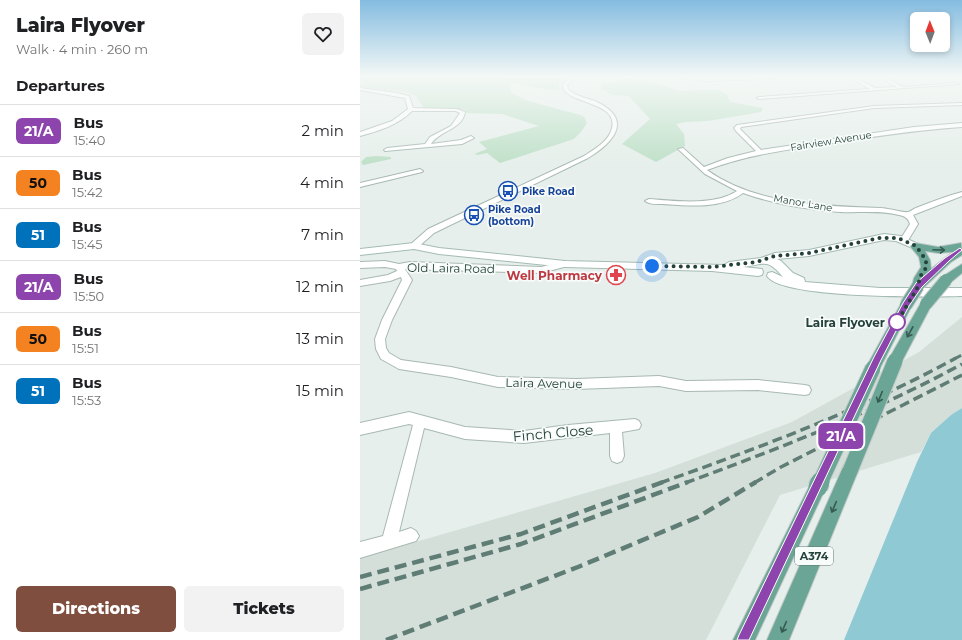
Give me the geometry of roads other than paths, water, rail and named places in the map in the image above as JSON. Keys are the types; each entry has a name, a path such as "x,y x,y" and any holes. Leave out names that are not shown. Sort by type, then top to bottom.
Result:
{"main road":[{"name":"Old Laira Road","path":"360,252 414,246 439,251 565,264 712,267 760,264 775,256 809,253 879,238 892,237 904,240 916,246"},
{"path":"916,246 930,250 945,250 962,246"},
{"path":"916,246 926,260 926,268 919,278 918,286"},
{"name":"A374","path":"744,640 818,487 873,368 906,305 918,286 947,260 962,250"},
{"name":"Old Laira Road","path":"780,267 809,253"},
{"path":"780,267 778,274 764,276 760,264 773,261 780,267 789,276 813,287"},
{"name":"A374","path":"778,640 895,361 926,304 946,280 962,268"},
{"path":"772,276 786,282 813,287 884,294 962,292"}],"street":[{"path":"414,246 432,231 586,157 606,144 616,126 612,114 603,107"},
{"path":"760,152 738,130 737,128 739,126 878,107"},
{"path":"360,134 389,125 402,118 411,109 457,110 463,113 453,127 432,138 427,146"},
{"name":"Fairview Avenue","path":"703,169 730,159 760,152 908,130 962,125"},
{"path":"387,150 462,142 471,138"},
{"name":"Manor Lane","path":"681,149 703,169 718,179 743,190 790,203 815,208 888,211 908,215"},
{"path":"360,185 420,171"},
{"path":"649,201 690,204 704,203 731,198 740,194 743,190"},
{"path":"904,240 914,224 913,220 908,215 917,210 962,194"},
{"name":"Old Laira Road","path":"360,266 385,264 400,270 410,265 541,270 565,264"},
{"path":"360,283 390,278 400,270"},
{"name":"Laira Avenue","path":"400,270 407,280 387,320 380,339 381,349 385,356 399,364 451,372 498,382 576,384 659,381 686,386 758,385 805,390"},
{"name":"Finch Close","path":"360,429 409,418 465,433 502,437 524,437 568,431 616,428 635,425"},
{"path":"389,542 420,421"},
{"path":"616,428 617,456"},
{"path":"360,550 411,536"}],"water":[{"path":"962,408 962,640 844,640 917,462 931,433 951,415"}],"railway":[{"path":"956,358 962,355"},
{"path":"660,483 736,456 847,411 920,377 956,358"},
{"path":"685,483 791,443 861,414 962,364"},
{"path":"754,483 781,467 962,375"},
{"path":"360,577 521,534 663,482"},
{"path":"360,589 521,544 688,482"},
{"path":"386,640 578,567 698,517 756,482"}],"place":[{"name":"Pike Road","path":"508,191"},
{"name":"Pike Road (bottom)","path":"474,215"},
{"name":"Well Pharmacy","path":"616,275"},
{"name":"Laira Flyover","path":"897,322"}]}
